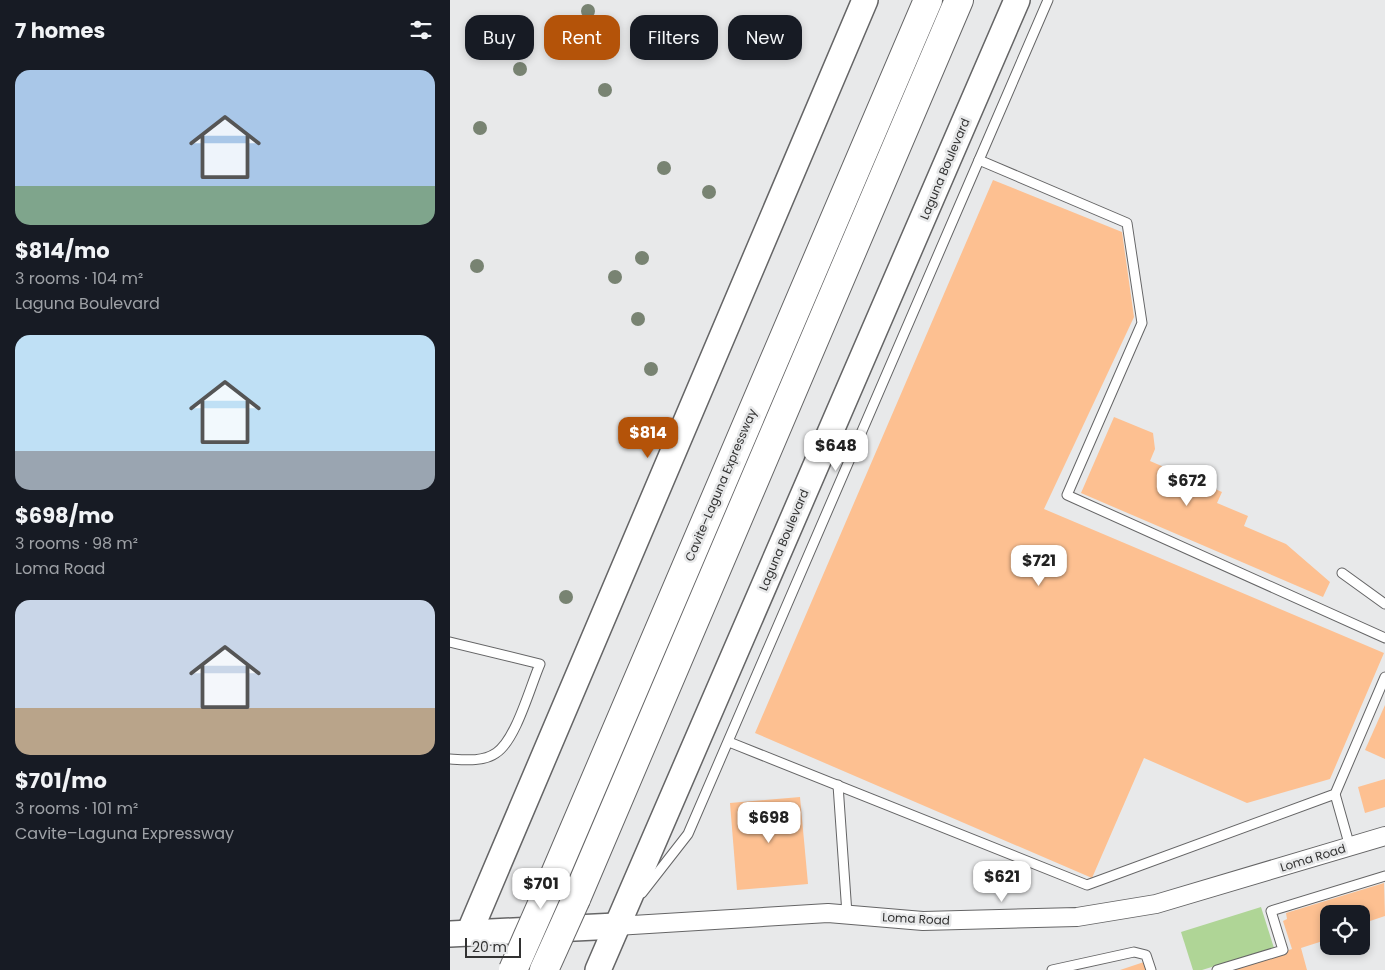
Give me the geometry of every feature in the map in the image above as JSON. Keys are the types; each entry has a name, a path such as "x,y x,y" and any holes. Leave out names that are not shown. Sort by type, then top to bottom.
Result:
{"highway":[{"name":"Cavite–Laguna Expressway","path":"513,970 928,0"},
{"path":"544,970 959,0"}],"main road":[{"path":"616,926 460,934 865,0"},
{"name":"Laguna Boulevard","path":"598,970 1017,0"}],"street":[{"name":"Loma Road","path":"616,926 828,913 923,922 1076,917 1156,904 1385,836"}],"lane":[{"path":"616,926 688,834 1048,0"},
{"path":"979,160 1127,223 1142,323 1067,495 1385,638"},
{"path":"1342,573 1385,604"},
{"path":"450,642 540,664 509,740 496,754 477,760 450,759"},
{"path":"1350,847 1335,794 1385,677"},
{"path":"729,742 1086,885 1335,794"},
{"path":"838,786 847,914"},
{"path":"1217,970 1283,950 1271,911 1385,876"},
{"path":"1052,970 1134,952 1146,955 1151,970"}],"green space":[{"path":"1261,907 1274,948 1202,970 1193,970 1181,932"}],"building":[{"path":"993,180 1122,232 1134,317 1044,509 1384,653 1330,779 1247,803 1144,758 1092,878 755,733"},
{"path":"1114,417 1153,433 1155,449 1150,461 1222,492 1217,503 1248,516 1244,526 1286,544 1330,582 1323,597 1081,493"},
{"path":"1385,705 1385,759 1365,750"},
{"path":"1385,779 1385,807 1365,813 1358,787"},
{"path":"800,797 808,884 737,890 730,803"},
{"path":"1384,883 1385,916 1370,921 1370,905 1320,905 1320,942 1301,948 1307,970 1225,970 1292,949 1283,921 1287,919 1286,913"},
{"path":"1144,962 1146,970 1120,970"}]}
